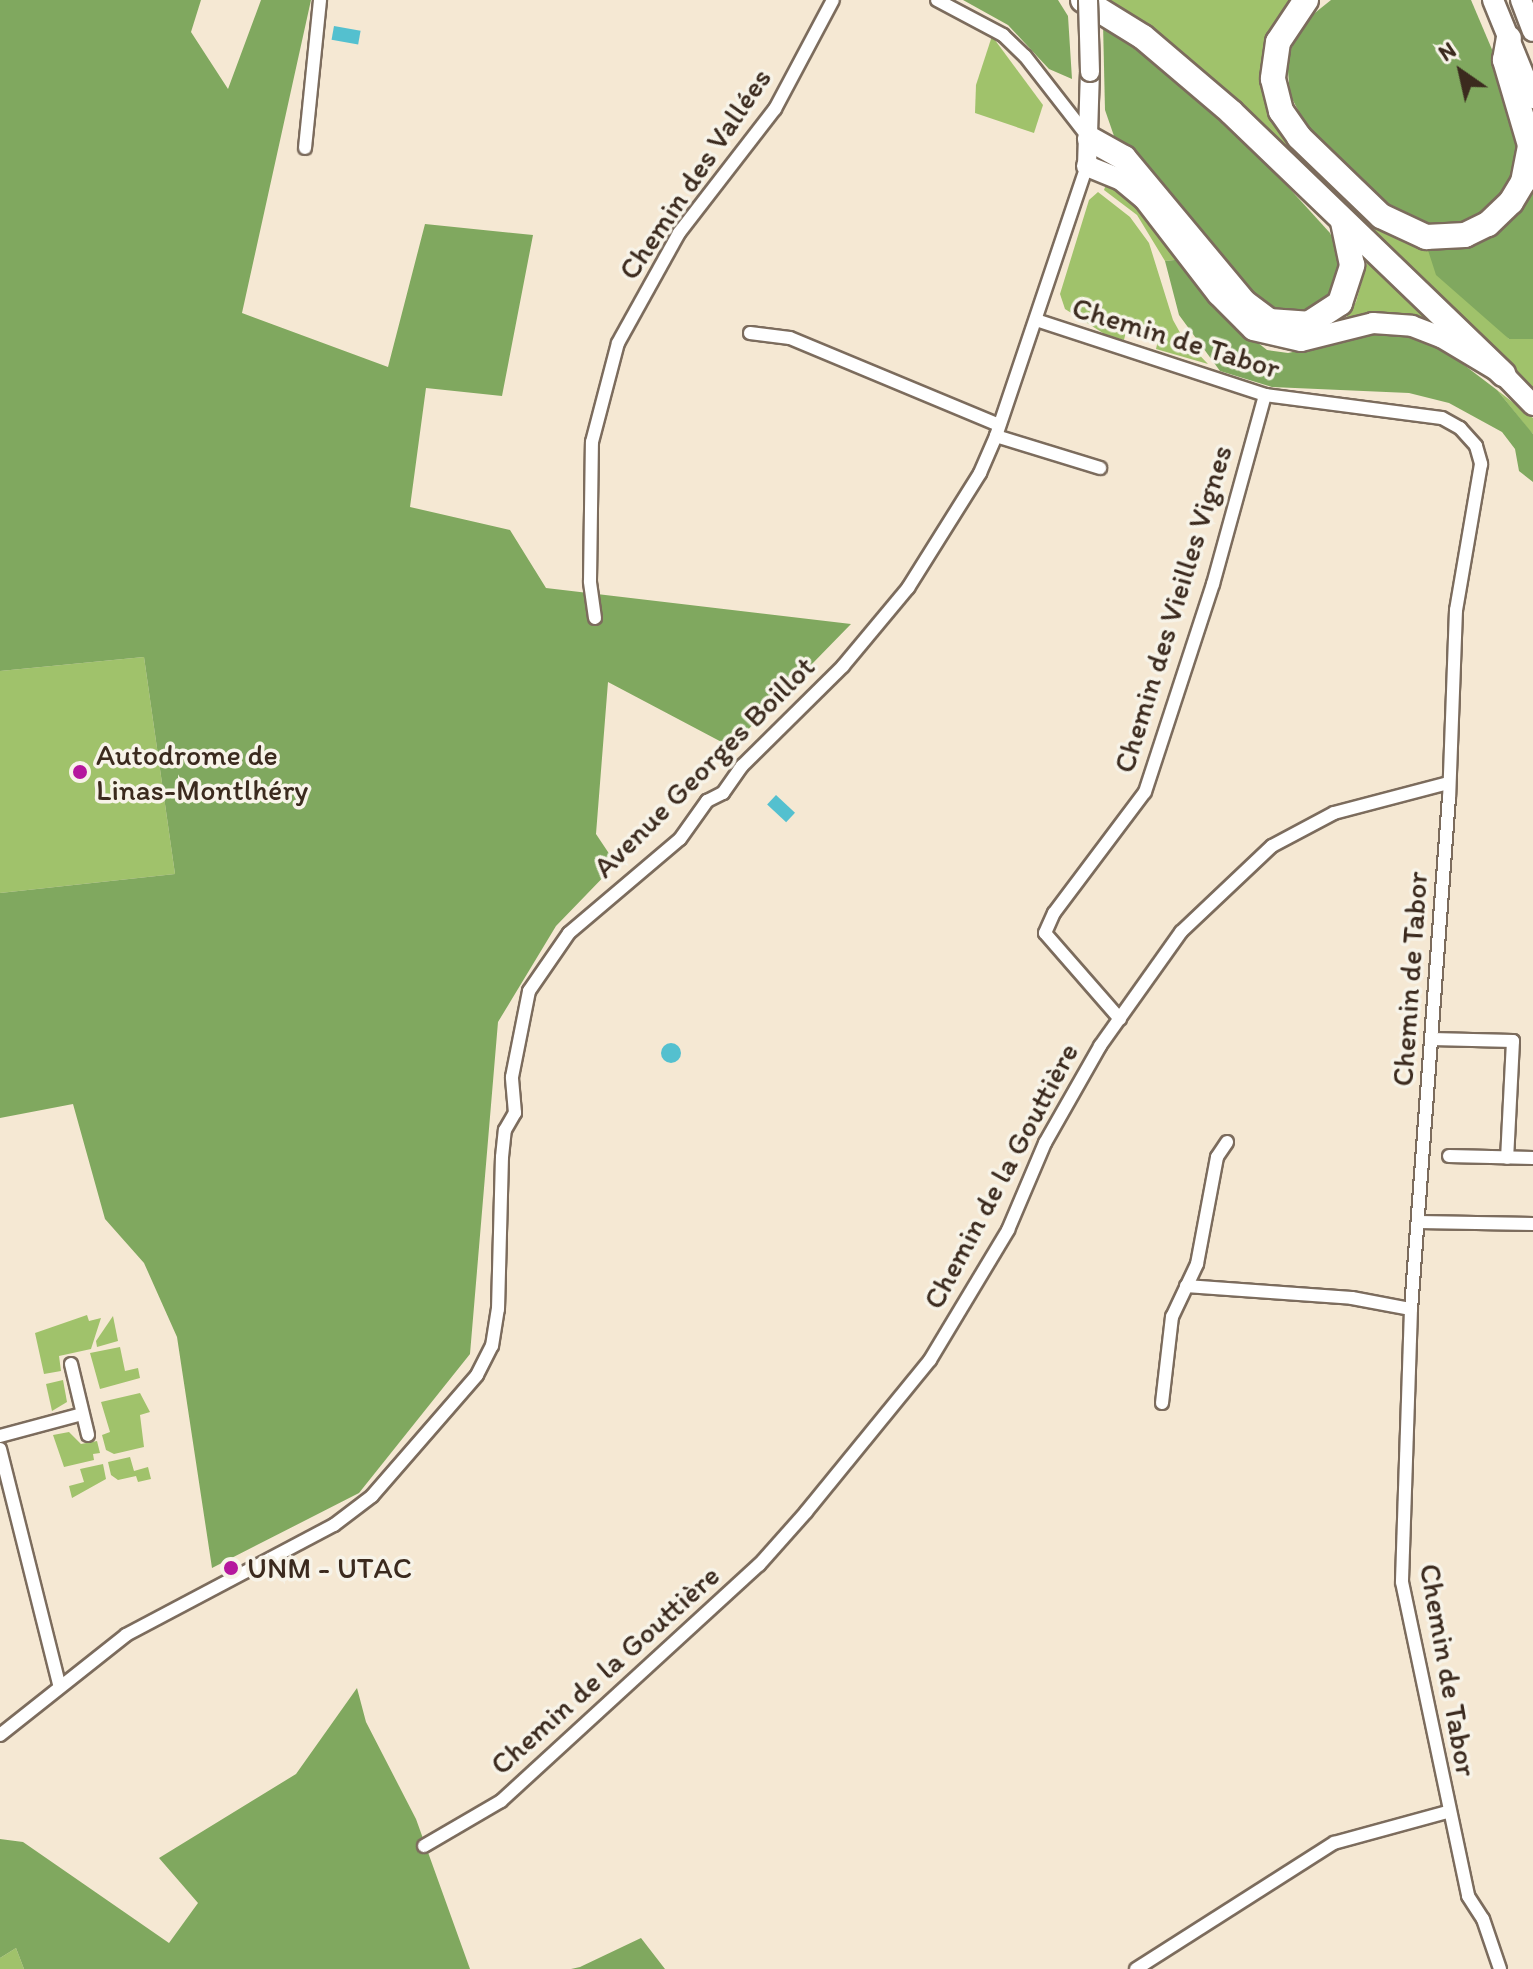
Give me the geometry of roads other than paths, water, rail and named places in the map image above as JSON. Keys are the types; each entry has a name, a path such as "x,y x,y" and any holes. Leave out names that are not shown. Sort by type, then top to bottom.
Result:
{"highway":[{"path":"1085,0 1171,60 1503,374"},
{"path":"1306,0 1278,42 1273,79 1281,111 1299,137 1381,216 1426,237 1465,235 1488,224 1505,210 1523,182 1530,145 1505,60 1507,34"},
{"path":"1090,139 1124,158 1244,302 1269,321 1308,324 1340,303 1352,275 1342,220"}],"main road":[{"path":"1493,0 1533,98"},
{"path":"1521,0 1533,30"},
{"path":"1087,166 1120,179 1144,199 1228,307 1261,334 1301,341 1362,325 1398,324 1441,337 1503,374 1533,405"}],"street":[{"path":"305,148 320,0"},
{"name":"Chemin des Vallées","path":"595,618 590,581 592,442 618,343 679,233 775,109 833,0"},
{"path":"937,0 1003,35 1044,78 1090,139"},
{"name":"Avenue Georges Boillot","path":"0,1735 59,1684 177,1603 334,1525 372,1496 477,1375 492,1346 498,1309 502,1157 505,1130 515,1113 512,1077 529,991 545,961 569,933 680,839 707,801 723,793 742,766 880,625 945,533 998,431 1087,166 1090,72 1085,0"},
{"name":"Chemin de Tabor","path":"1036,320 1265,395 1442,418 1460,428 1476,446 1481,464 1458,584 1432,1039 1411,1309 1402,1582 1447,1812 1468,1896 1483,1919 1500,1969"},
{"path":"750,333 790,338 998,431 1100,468"},
{"name":"Chemin des Vieilles Vignes","path":"1120,1019 1045,933 1054,913 1145,792 1213,584 1265,395"},
{"name":"Chemin de la Gouttière","path":"424,1846 501,1801 759,1565 806,1512 930,1360 1008,1230 1045,1143 1120,1019 1181,932 1272,846 1334,813 1448,783"},
{"path":"1432,1039 1513,1041 1507,1158"},
{"path":"1162,1403 1172,1317 1197,1264 1217,1157 1227,1142"},
{"path":"1449,1156 1533,1158"},
{"path":"1419,1222 1533,1224"},
{"path":"1186,1286 1352,1298 1411,1309"},
{"path":"71,1364 88,1435"},
{"path":"0,1436 82,1414"},
{"path":"0,1449 59,1684"},
{"path":"1136,1969 1334,1843 1447,1812"}],"water":[{"path":"334,26 361,31 358,44 332,40"},
{"path":"776,795 795,813 786,822 767,805"},
{"path":"671,1043 678,1046 681,1053 678,1060 671,1063 664,1060 661,1053 664,1046"}],"place":[{"name":"Autodrome de Linas-Montlhéry","path":"80,772"},
{"name":"UNM - UTAC","path":"231,1568"}]}
